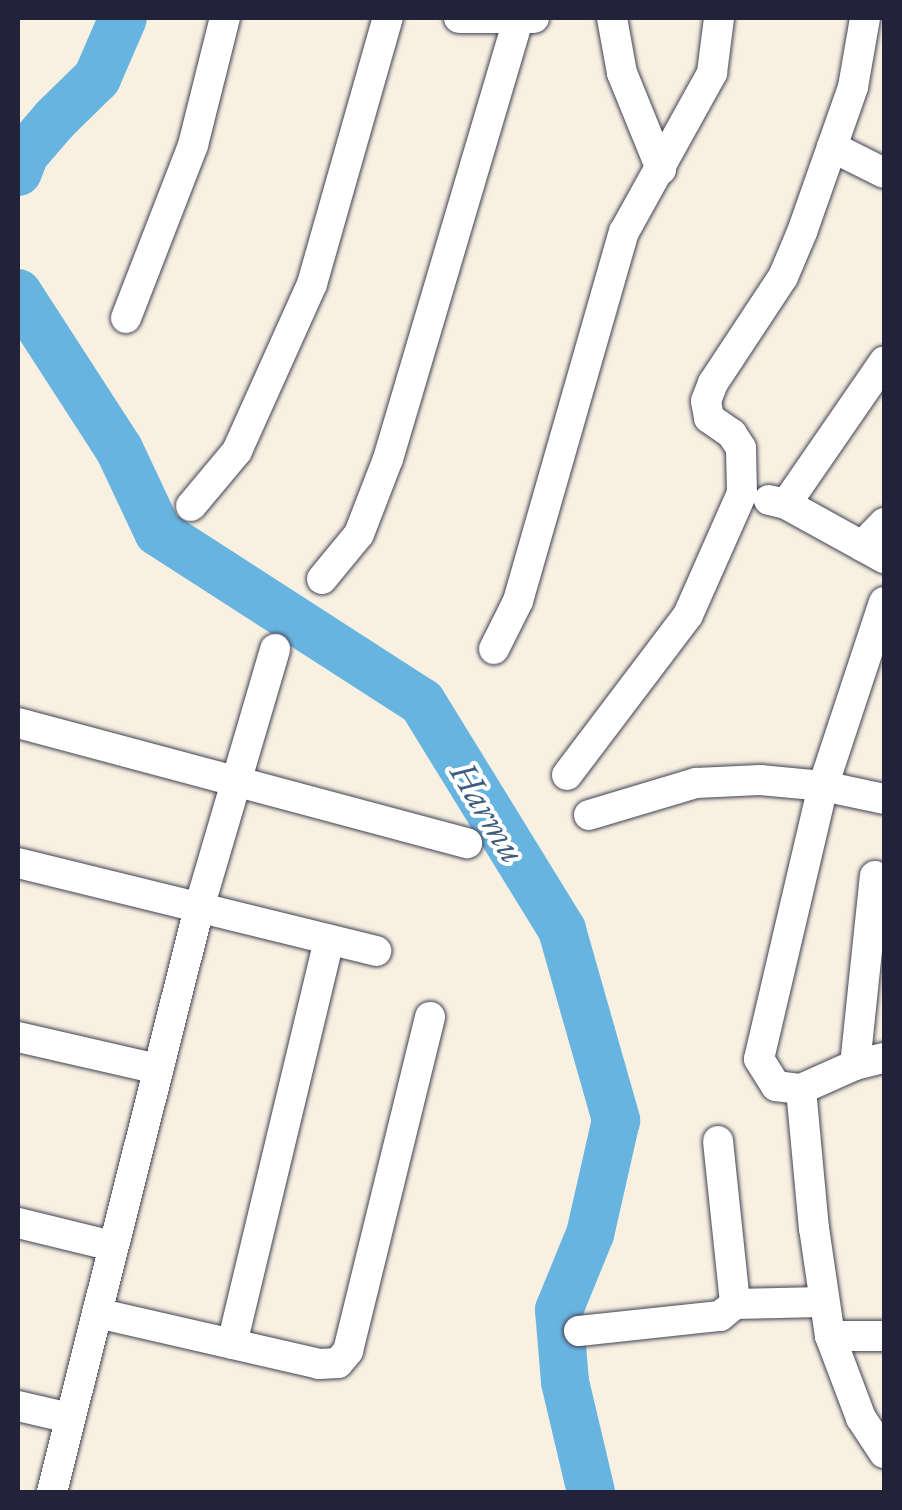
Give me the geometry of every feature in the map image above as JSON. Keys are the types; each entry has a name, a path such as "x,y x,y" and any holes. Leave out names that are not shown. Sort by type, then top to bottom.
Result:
{"street":[{"path":"126,318 192,145 225,18"},
{"path":"191,506 238,450 312,284 388,18"},
{"path":"322,579 360,534 388,459 526,18 459,18"},
{"path":"612,18 622,73 661,169"},
{"path":"494,649 518,601 624,232 712,73 719,18"},
{"path":"567,775 688,614 742,493 742,448 732,434 709,418 706,401 712,383 782,277 853,87 866,18"},
{"path":"832,147 884,172"},
{"path":"786,504 884,362"},
{"path":"742,493 786,504 873,552 884,523"},
{"path":"875,876 870,1061 801,1090 776,1086 765,1076 759,1059 823,786 884,602"},
{"path":"52,1492 198,908 274,650"},
{"path":"18,723 467,843"},
{"path":"588,815 696,783 760,780 823,786 884,799"},
{"path":"18,863 376,951"},
{"path":"232,1344 329,939"},
{"path":"97,1313 320,1364 338,1363 348,1351 430,1016"},
{"path":"18,1037 158,1069"},
{"path":"801,1090 822,1302 830,1336 861,1418 884,1453"},
{"path":"718,1141 736,1304"},
{"path":"18,1223 112,1246"},
{"path":"579,1331 720,1316 736,1304 822,1302"},
{"path":"830,1336 884,1336"},
{"path":"18,1406 70,1418"}],"waterway":[{"name":"Harmu","path":"18,172 25,154 97,78 123,18"},
{"name":"Harmu","path":"18,293 119,449 158,532 422,702 562,930 616,1120 590,1234 559,1310 565,1382 591,1492"}]}
